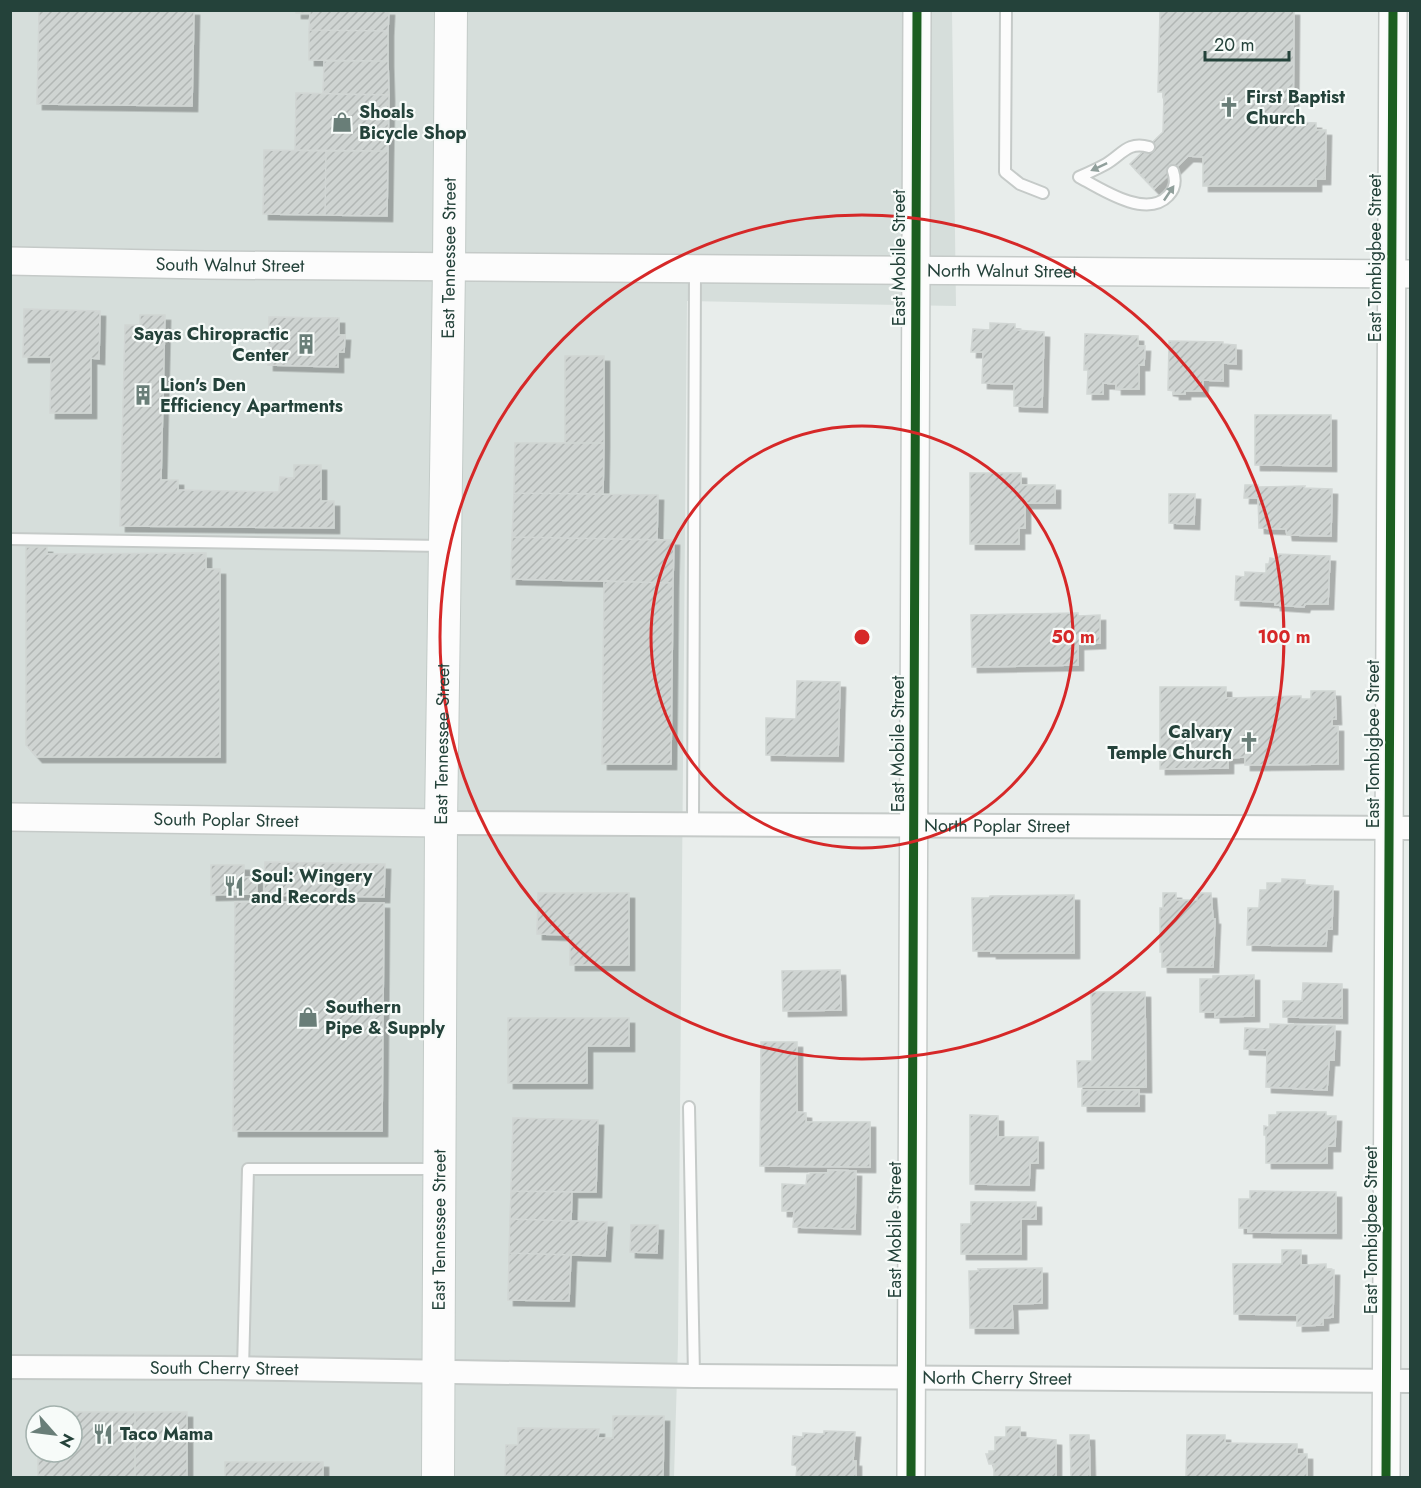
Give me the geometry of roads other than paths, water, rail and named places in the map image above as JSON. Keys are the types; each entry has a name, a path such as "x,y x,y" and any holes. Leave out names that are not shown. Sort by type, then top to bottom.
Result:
{"main road":[{"name":"East Tennessee Street","path":"438,1478 441,823 451,10"}],"street":[{"name":"East Mobile Street","path":"911,1478 917,10"},
{"name":"East Tombigbee Street","path":"1386,1478 1398,1381 1401,274 1393,10"},
{"name":"South Walnut Street","path":"10,261 449,267"},
{"name":"North Walnut Street","path":"449,267 1401,274"},
{"name":"South Poplar Street","path":"10,817 441,823"},
{"name":"North Poplar Street","path":"441,823 1400,828"},
{"name":"South Cherry Street","path":"10,1367 439,1371"},
{"name":"North Cherry Street","path":"439,1371 694,1376 1398,1381"}],"lane":[{"path":"1006,10 1005,172 1020,184 1044,193"},
{"path":"1149,147 1140,144 1130,146 1107,164 1079,177 1109,194 1134,204 1149,205 1163,202 1172,192 1176,180 1173,171"},
{"path":"693,824 695,270"},
{"path":"10,539 445,546"},
{"path":"689,1107 694,1376"},
{"path":"243,1369 248,1169 440,1169"}],"place":[{"name":"First Baptist Church","path":"1229,107"},
{"name":"Shoals Bicycle Shop","path":"342,122"},
{"name":"Sayas Chiropractic Center","path":"306,344"},
{"name":"Lion's Den Efficiency Apartments","path":"143,395"},
{"name":"Calvary Temple Church","path":"1249,742"},
{"name":"Soul: Wingery and Records","path":"234,886"},
{"name":"Southern Pipe & Supply","path":"308,1017"},
{"name":"Taco Mama","path":"103,1434"}]}
